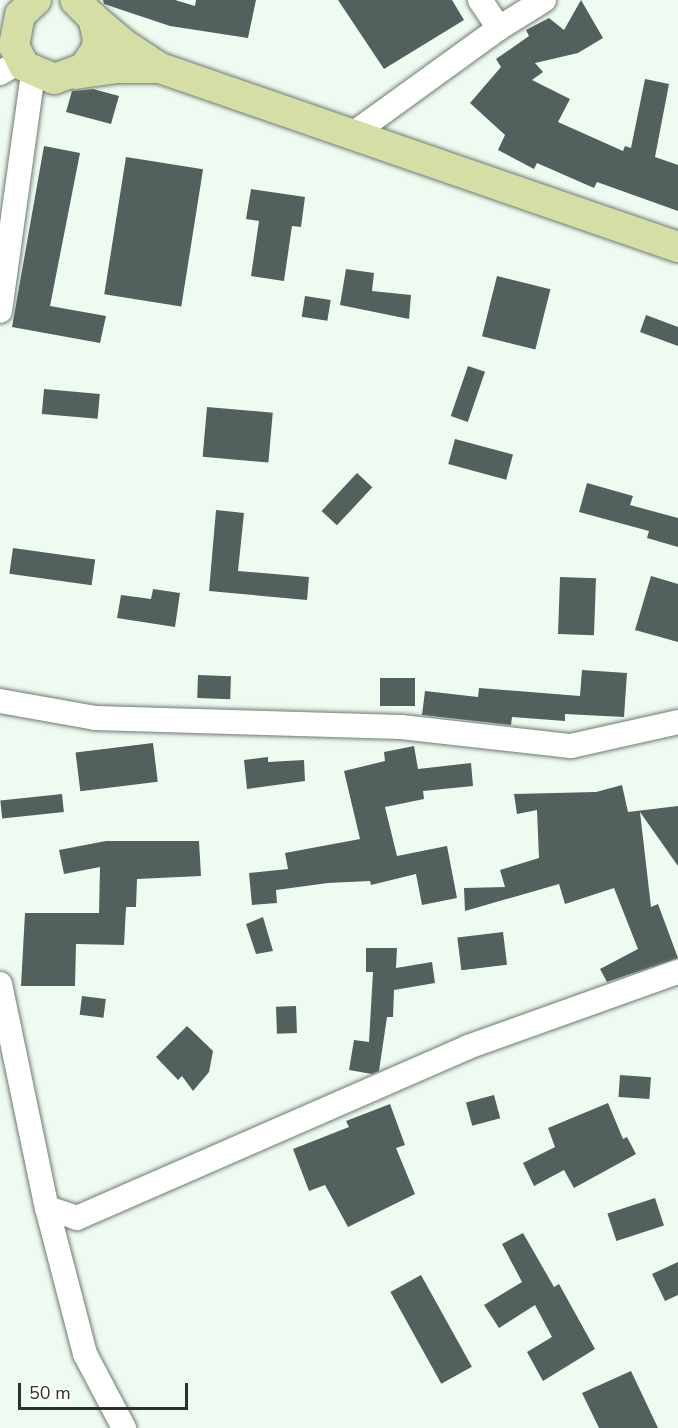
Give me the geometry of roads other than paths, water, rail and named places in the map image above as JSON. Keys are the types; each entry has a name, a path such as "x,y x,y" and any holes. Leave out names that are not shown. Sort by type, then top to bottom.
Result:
{"main road":[{"path":"31,2 13,35 18,69 54,79 116,68 160,68"},
{"path":"75,74 91,60 98,39 82,5"},
{"path":"82,5 125,45 160,68 350,136 678,247"}],"street":[{"path":"480,0 498,28"},
{"path":"350,136 498,28 544,0"},
{"path":"0,311 18,69"},
{"path":"0,701 95,718 401,727 572,746 678,722"},
{"path":"47,1209 77,1218 468,1047 678,972"},
{"path":"0,984 47,1209 84,1354 124,1428"}]}
